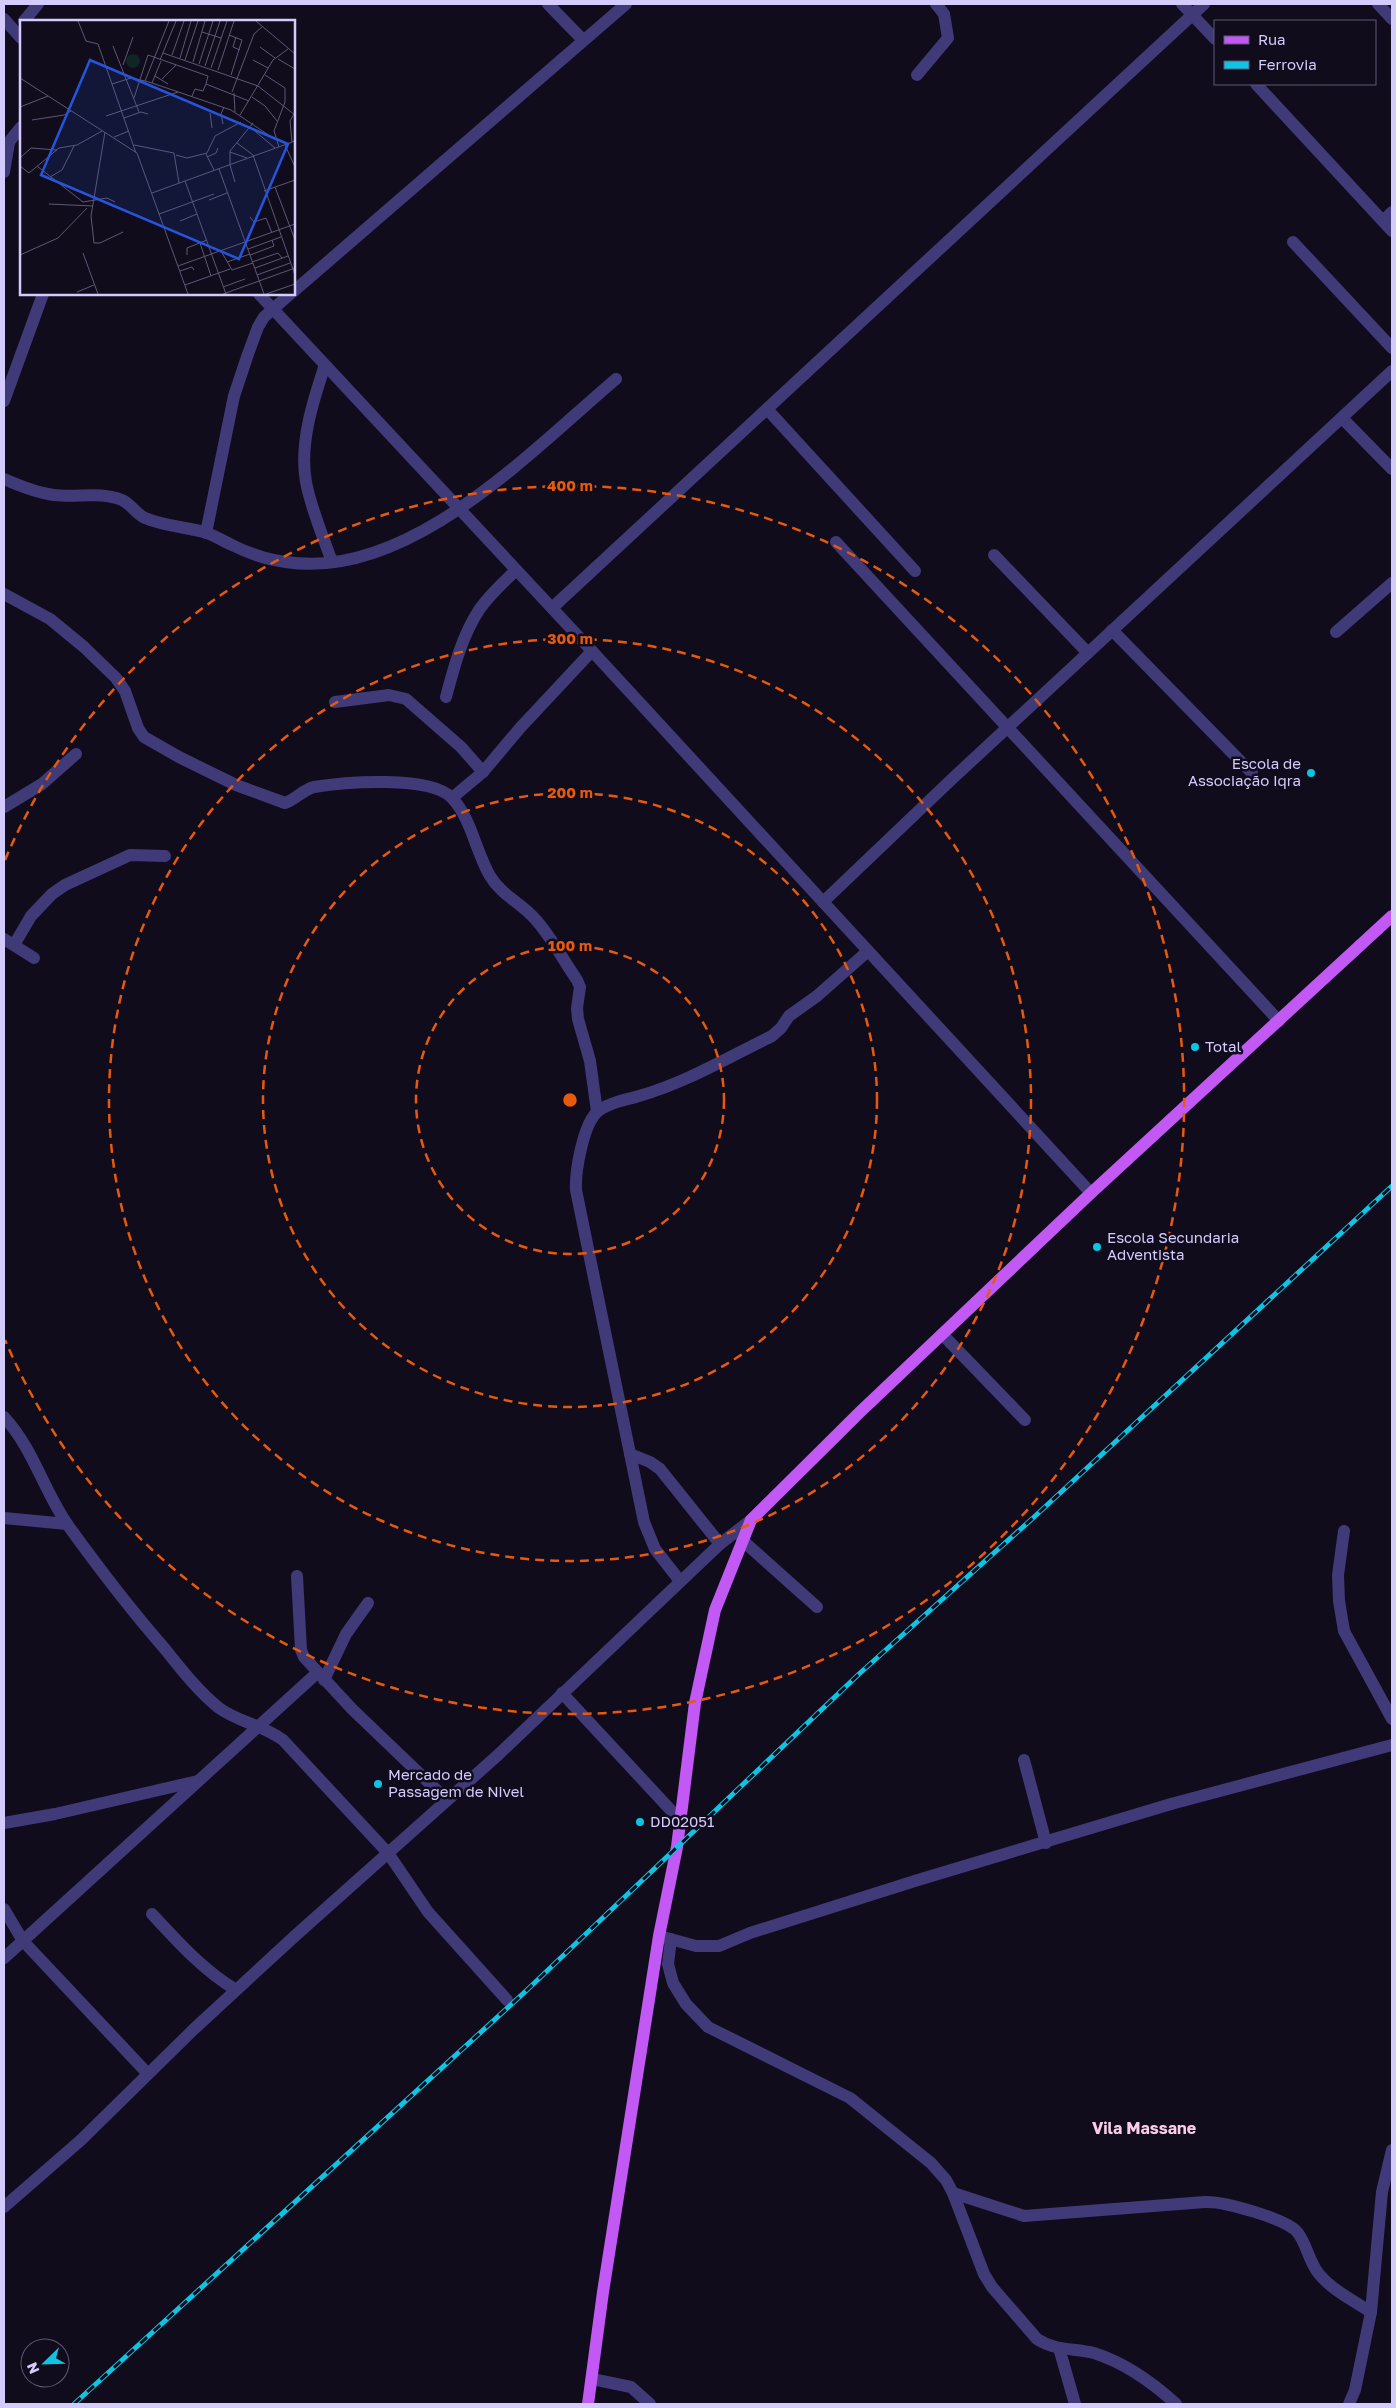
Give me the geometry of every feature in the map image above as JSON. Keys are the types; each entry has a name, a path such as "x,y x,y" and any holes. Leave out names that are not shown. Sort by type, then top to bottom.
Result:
{"main road":[{"path":"588,2404 603,2292 665,1938 695,1702 715,1610 751,1520 942,1334 1091,1193 1392,916"}],"street":[{"path":"25,20 38,4"},
{"path":"548,4 582,40"},
{"path":"295,290 582,40 626,4"},
{"path":"917,74 948,38 944,14 936,4"},
{"path":"1182,4 1214,39"},
{"path":"552,608 1204,4"},
{"path":"1378,4 1392,19"},
{"path":"4,19 19,32"},
{"path":"1257,85 1388,217 1392,231"},
{"path":"4,172 6,146 20,129"},
{"path":"1293,242 1392,348"},
{"path":"4,401 43,295"},
{"path":"260,295 592,651 1091,1193"},
{"path":"206,533 234,396 258,327 273,309 289,295"},
{"path":"325,365 313,399 305,451 305,480 310,500 332,562"},
{"path":"823,902 1112,630 1392,371"},
{"path":"4,479 54,495 94,495 114,498 124,501 145,518 206,533 250,552 284,562 314,565 370,554 408,539 460,510 616,379"},
{"path":"767,409 915,571"},
{"path":"1342,418 1392,469"},
{"path":"836,542 1279,1021"},
{"path":"994,555 1088,653"},
{"path":"446,697 459,652 470,625 480,608 516,570"},
{"path":"1336,632 1392,583"},
{"path":"4,594 50,619 84,647 116,678 125,691 138,728 144,737 179,757 236,785 285,803 312,788 382,783 428,785 446,792 465,819 490,876 507,898 536,920 580,987 577,1008 578,1019 590,1061 597,1112 584,1142 575,1176 576,1190 644,1522 655,1548 680,1582"},
{"path":"1112,630 1252,773"},
{"path":"452,798 483,772 520,728 592,651"},
{"path":"335,702 389,695 406,699 461,747 483,772"},
{"path":"4,807 42,784 76,754"},
{"path":"34,958 9,942 52,894 65,885 130,855 165,856"},
{"path":"597,1112 615,1103 647,1094 674,1083 772,1036 789,1016 817,996 868,951"},
{"path":"942,1334 1025,1420"},
{"path":"4,1417 29,1449 54,1504 67,1524 102,1568 117,1593 205,1695 227,1713 258,1725 283,1740 388,1853 428,1912 507,2000"},
{"path":"630,1454 650,1462 660,1469 720,1544"},
{"path":"4,1518 67,1524"},
{"path":"4,2207 80,2140 236,1990 447,1800 720,1544 751,1520"},
{"path":"1344,1531 1338,1574 1339,1601 1344,1631 1392,1719"},
{"path":"742,1540 817,1607"},
{"path":"297,1576 301,1650 304,1657 320,1676 447,1800"},
{"path":"4,1958 258,1725 320,1676 368,1603"},
{"path":"562,1693 679,1819"},
{"path":"1176,2404 1146,2378 1123,2366 1093,2353 1046,2345 1038,2339 992,2287 984,2274 953,2193 946,2180 930,2163 850,2098 708,2027 686,2004 673,1982 668,1964 665,1938 696,1946 719,1946 750,1933 1180,1801 1392,1745"},
{"path":"1024,1760 1046,1843"},
{"path":"4,1823 55,1814 198,1781"},
{"path":"4,1909 23,1941 148,2074"},
{"path":"152,1914 202,1966 236,1990"},
{"path":"1349,2404 1355,2390 1371,2312 1382,2192 1392,2150"},
{"path":"953,2193 1024,2216 1217,2201 1248,2210 1296,2230 1317,2272 1326,2282 1371,2312"},
{"path":"1059,2348 1075,2404"},
{"path":"592,2379 631,2387 650,2404"}],"railway":[{"path":"74,2404 527,1990 859,1674 1033,1518 1392,1186"}],"place":[{"name":"Escola de Associação Iqra","path":"1311,773"},
{"name":"Total","path":"1195,1047"},
{"name":"Escola Secundaria Adventista","path":"1097,1247"},
{"name":"Mercado de Passagem de Nivel","path":"378,1784"},
{"name":"DD02051","path":"640,1822"}],"district":[{"name":"Vila Massane","path":"1144,2128"}]}
